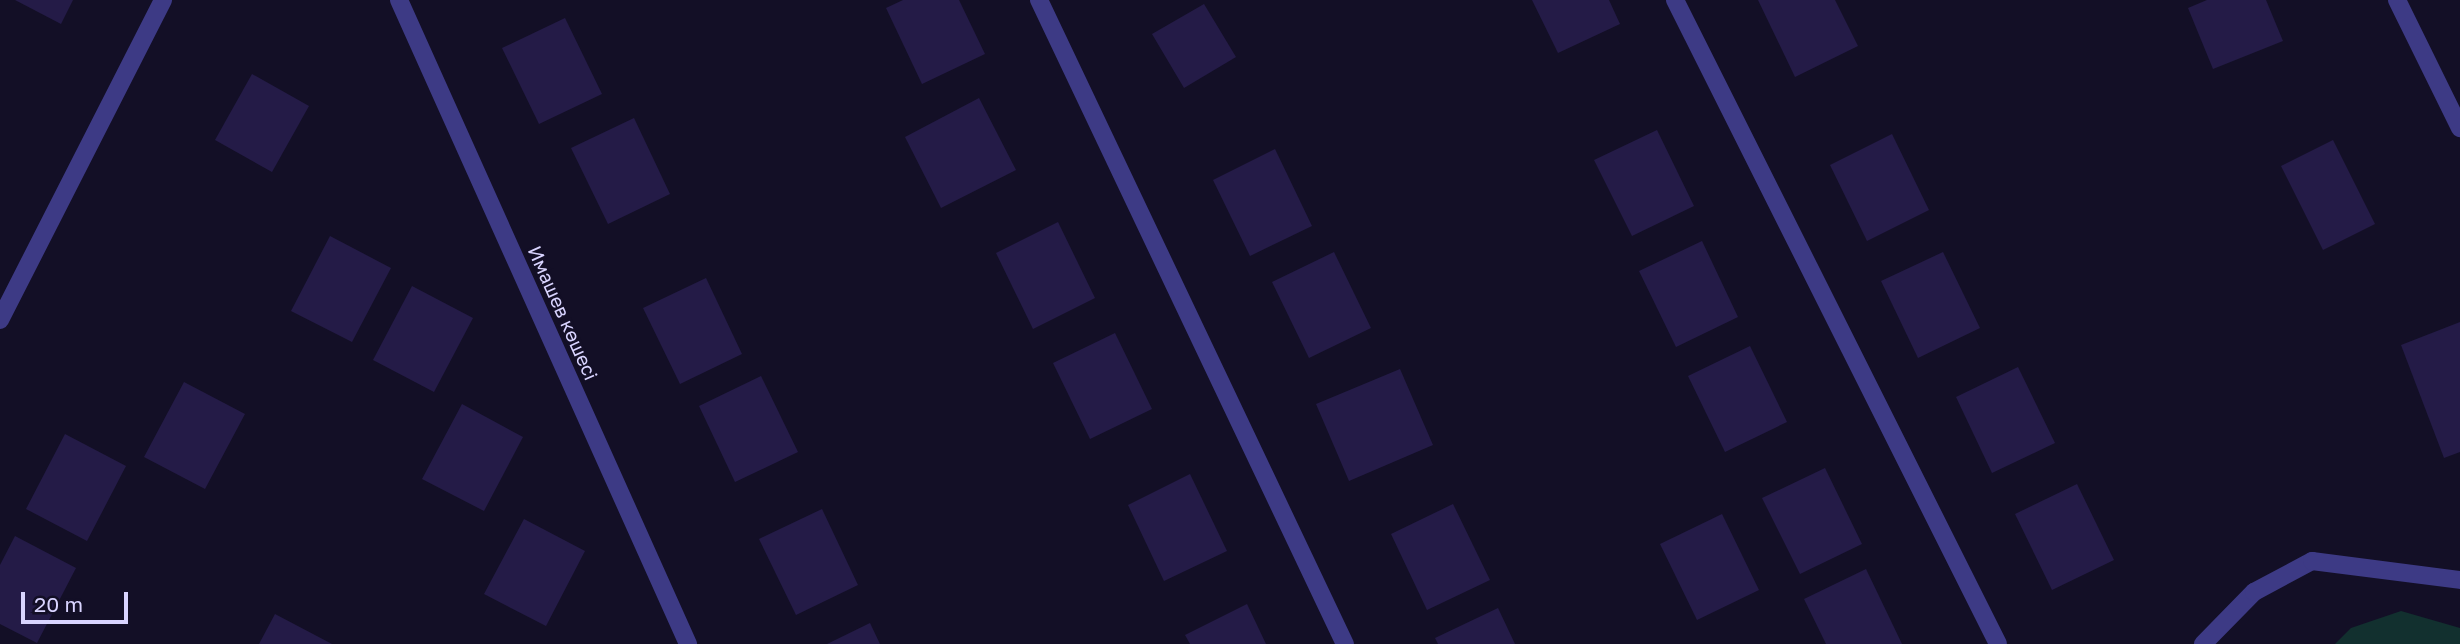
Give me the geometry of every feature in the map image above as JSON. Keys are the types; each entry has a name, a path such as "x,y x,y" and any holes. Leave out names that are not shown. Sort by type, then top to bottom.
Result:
{"street":[{"path":"0,320 163,0"},
{"name":"Имашев көшесі","path":"400,0 688,644"},
{"path":"1039,0 1345,644"},
{"path":"1675,0 1998,644"},
{"path":"2396,0 2460,128"},
{"path":"2203,644 2254,592 2312,561 2460,580"}],"green space":[{"path":"2401,611 2460,628 2460,644 2335,644 2351,628"}],"building":[{"path":"15,0 73,0 61,24"},
{"path":"903,0 959,0 985,54 922,84 886,8"},
{"path":"1532,0 1609,0 1620,24 1558,53"},
{"path":"1758,0 1835,0 1858,46 1795,77"},
{"path":"2207,0 2266,0 2283,41 2213,69 2188,8"},
{"path":"1204,4 1236,57 1184,88 1152,34"},
{"path":"565,18 602,94 539,124 502,48"},
{"path":"252,74 309,106 272,172 215,140"},
{"path":"979,98 1016,170 941,208 905,137"},
{"path":"634,118 670,194 608,224 571,148"},
{"path":"1657,130 1694,206 1632,236 1594,160"},
{"path":"1892,134 1929,210 1867,241 1830,165"},
{"path":"2333,140 2375,224 2323,250 2281,166"},
{"path":"1275,149 1312,226 1250,256 1213,180"},
{"path":"1058,222 1095,298 1033,329 996,253"},
{"path":"330,236 391,268 352,342 291,311"},
{"path":"1702,241 1738,317 1676,347 1639,271"},
{"path":"1334,252 1371,328 1309,358 1272,282"},
{"path":"1943,252 1980,328 1918,358 1881,281"},
{"path":"706,278 742,354 680,384 643,308"},
{"path":"412,286 473,318 434,392 373,360"},
{"path":"2460,322 2460,452 2444,458 2401,345"},
{"path":"1115,333 1152,409 1090,439 1053,363"},
{"path":"1750,346 1787,422 1725,452 1688,376"},
{"path":"2018,367 2055,443 1992,473 1956,397"},
{"path":"1400,369 1433,445 1349,481 1316,404"},
{"path":"761,376 798,452 735,482 699,406"},
{"path":"184,382 245,414 205,489 144,457"},
{"path":"462,404 523,437 484,511 422,479"},
{"path":"65,434 126,466 87,541 26,509"},
{"path":"1825,468 1862,544 1800,574 1762,498"},
{"path":"1190,474 1227,551 1164,581 1128,505"},
{"path":"2077,484 2114,560 2052,590 2015,514"},
{"path":"1453,504 1490,580 1427,610 1391,534"},
{"path":"822,509 858,585 796,615 759,539"},
{"path":"1722,514 1759,590 1697,620 1660,544"},
{"path":"524,519 585,551 546,626 484,594"},
{"path":"15,536 76,568 37,643 0,624 0,565"},
{"path":"1866,569 1902,644 1826,644 1804,599"},
{"path":"1247,604 1266,644 1190,644 1185,635"},
{"path":"1498,608 1515,644 1438,644 1435,638"},
{"path":"275,614 332,644 259,644"},
{"path":"870,623 880,644 827,644"}]}
